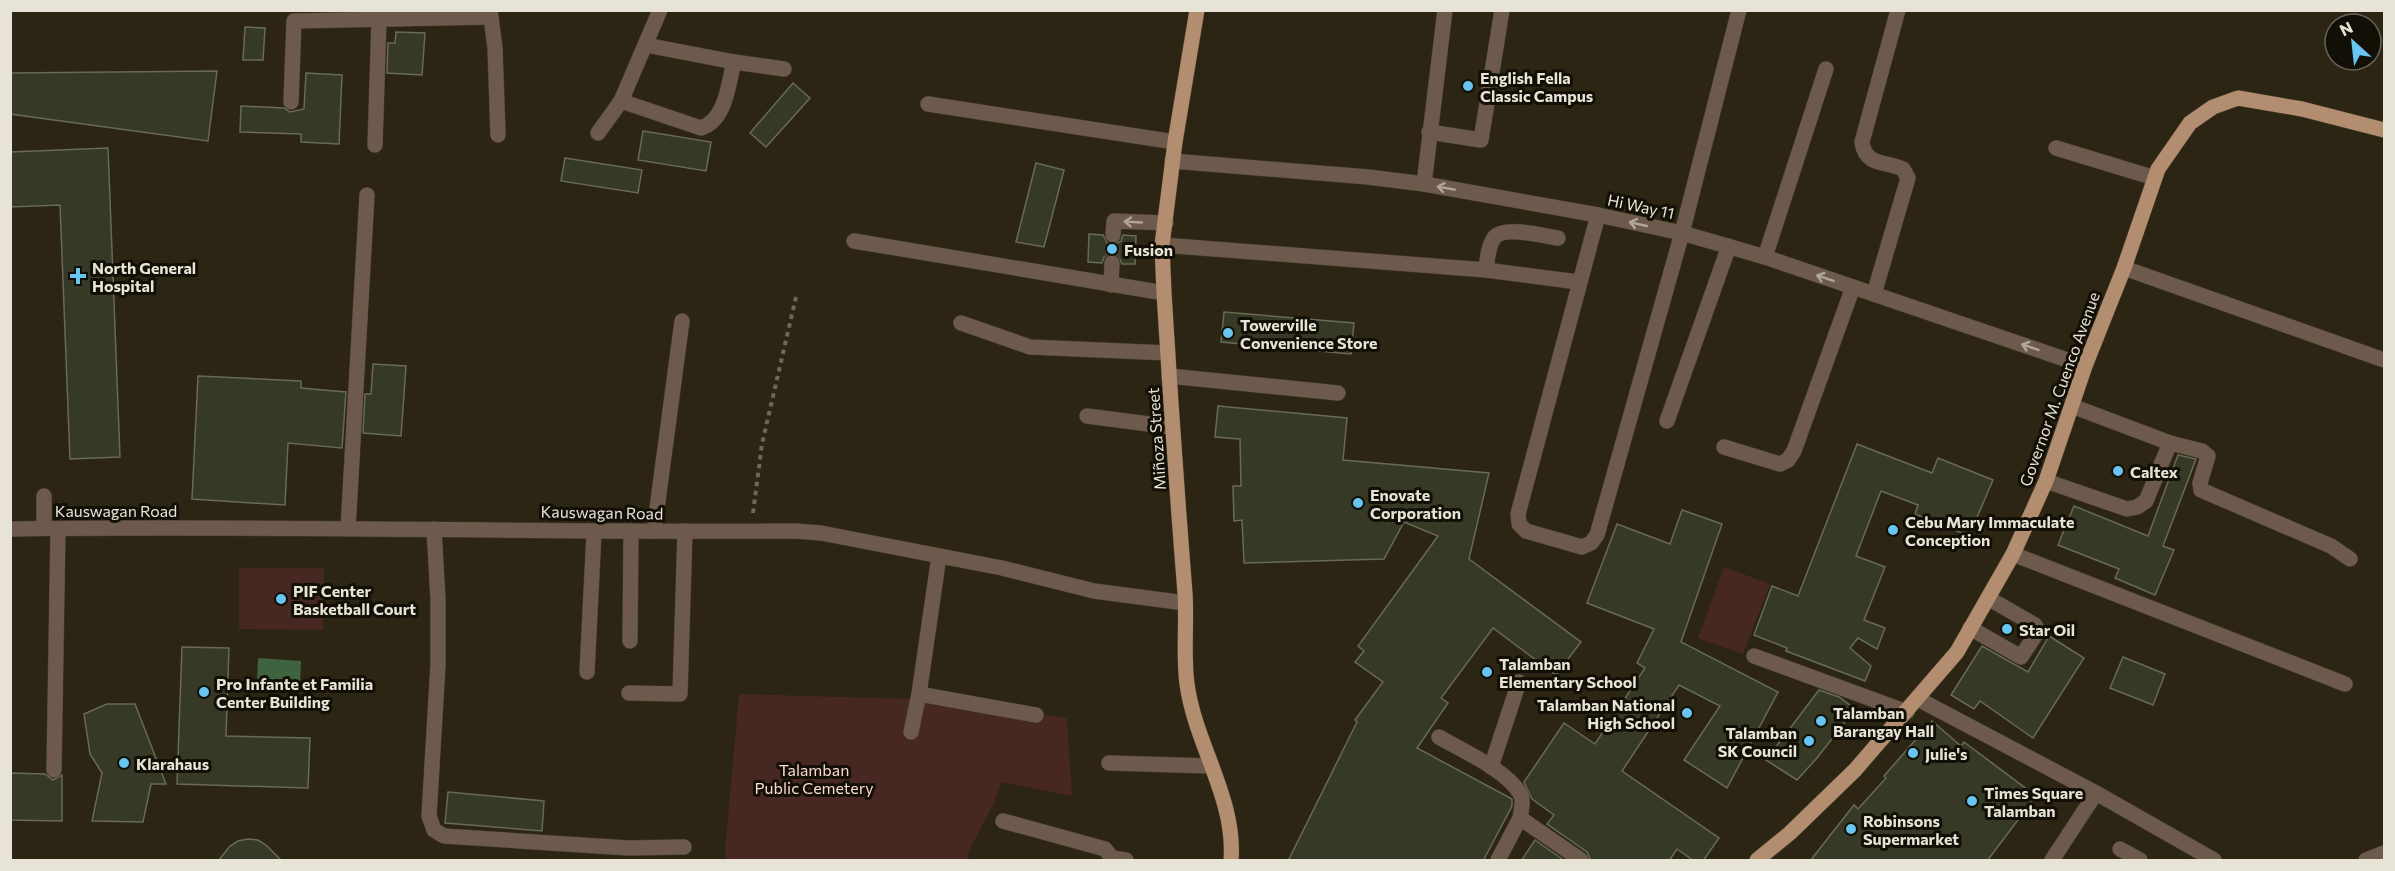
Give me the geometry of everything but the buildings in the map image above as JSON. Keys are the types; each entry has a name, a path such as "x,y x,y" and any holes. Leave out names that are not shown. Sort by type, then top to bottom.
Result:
{"main road":[{"name":"Miñoza Street","path":"1197,10 1172,162 1162,245 1185,603 1187,684 1194,717 1226,810 1232,846 1231,861"},
{"name":"Governor M. Cuenco Avenue","path":"1758,861 1822,803 1907,712 1957,652 2013,554 2046,481 2085,366 2124,268 2158,169 2190,123 2213,107 2238,98 2302,109 2385,130"}],"street":[{"path":"598,133 621,101 660,10"},
{"path":"1424,184 1445,10"},
{"path":"1429,132 1481,140 1502,10"},
{"path":"1598,215 1578,282 1518,514 1519,524 1526,531 1582,547 1591,543 1597,535 1682,233 1739,10"},
{"path":"1874,294 1908,178 1903,169 1870,160 1864,152 1862,142 1898,10"},
{"path":"291,102 294,21 379,20 491,14 495,48 498,135"},
{"path":"375,145 379,20"},
{"path":"646,45 784,69"},
{"path":"621,101 701,128 710,126 721,111 734,62"},
{"path":"1765,257 1826,69"},
{"path":"928,104 1175,142"},
{"path":"2056,148 2155,178"},
{"name":"Hi Way 11","path":"1172,162 1368,177 1424,184 1598,215 1682,233 1765,257 2085,366"},
{"path":"348,529 367,195"},
{"path":"1113,235 1114,221 1166,224"},
{"path":"1486,270 1490,245 1495,236 1504,231 1558,238"},
{"path":"855,241 1164,293"},
{"path":"1162,245 1486,270 1578,282"},
{"path":"1666,421 1729,246"},
{"path":"1111,285 1112,263"},
{"path":"2124,268 2385,360"},
{"path":"1724,447 1780,464 1788,460 1794,451 1853,287"},
{"path":"654,531 682,321"},
{"path":"961,323 1030,347 1168,353"},
{"path":"1169,376 1338,393"},
{"path":"2072,406 2170,443 2202,451 2208,456 2208,462 2200,483 2201,490 2331,546 2350,559"},
{"path":"1087,417 1172,427"},
{"path":"2046,481 2127,508 2137,507 2146,501 2170,443"},
{"path":"44,496 51,529 54,770"},
{"name":"Kauswagan Road","path":"10,529 434,529 594,533 685,531 821,533 1002,568 1094,591 1185,603"},
{"path":"434,529 438,599 438,665 429,816 434,830 444,836 628,848 684,847"},
{"path":"630,641 631,531"},
{"path":"629,693 680,694 685,531"},
{"path":"587,672 594,533"},
{"path":"2013,554 2345,684"},
{"path":"911,732 919,694 939,556"},
{"path":"1970,628 2021,657 2038,631 2035,625 1988,598"},
{"path":"1754,656 1907,712"},
{"path":"1491,767 1519,682"},
{"path":"919,694 1036,715"},
{"path":"1918,699 2096,793 2190,855 2214,861"},
{"path":"1439,737 1491,767 1513,784 1521,795 1520,818 1498,861"},
{"path":"1109,763 1211,766"},
{"path":"2052,861 2096,793"},
{"path":"1520,818 1581,861"},
{"path":"1003,821 1105,849 1116,860"},
{"path":"2120,849 2140,861"},
{"path":"2366,861 2385,852"}],"path":[{"path":"753,510 762,444 796,297"}],"green space":[{"path":"1724,567 1770,584 1743,654 1698,638"},
{"name":"PIF Center Basketball Court","path":"239,568 324,568 323,630 239,629"},
{"name":"Talamban Public Cemetery","path":"739,694 916,699 1067,718 1072,796 1001,782 994,803 968,853 969,860 727,860 725,851"}],"shaded area":[{"path":"258,658 301,661 300,685 257,682"}],"tunnel":[{"path":"1112,263 1113,235"}],"place":[{"name":"English Fella Classic Campus","path":"1468,86"},
{"name":"Fusion","path":"1112,249"},
{"name":"North General Hospital","path":"78,276"},
{"name":"Towerville Convenience Store","path":"1228,333"},
{"name":"Caltex","path":"2118,471"},
{"name":"Enovate Corporation","path":"1358,503"},
{"name":"Cebu Mary Immaculate Conception","path":"1893,530"},
{"name":"PIF Center Basketball Court","path":"281,599"},
{"name":"Star Oil","path":"2007,629"},
{"name":"Talamban Elementary School","path":"1487,672"},
{"name":"Pro Infante et Familia Center Building","path":"204,692"},
{"name":"Talamban National High School","path":"1687,713"},
{"name":"Talamban Barangay Hall","path":"1821,721"},
{"name":"Talamban SK Council","path":"1809,741"},
{"name":"Julie's","path":"1913,753"},
{"name":"Klarahaus","path":"124,763"},
{"name":"Times Square Talamban","path":"1972,801"},
{"name":"Robinsons Supermarket","path":"1851,829"}]}
